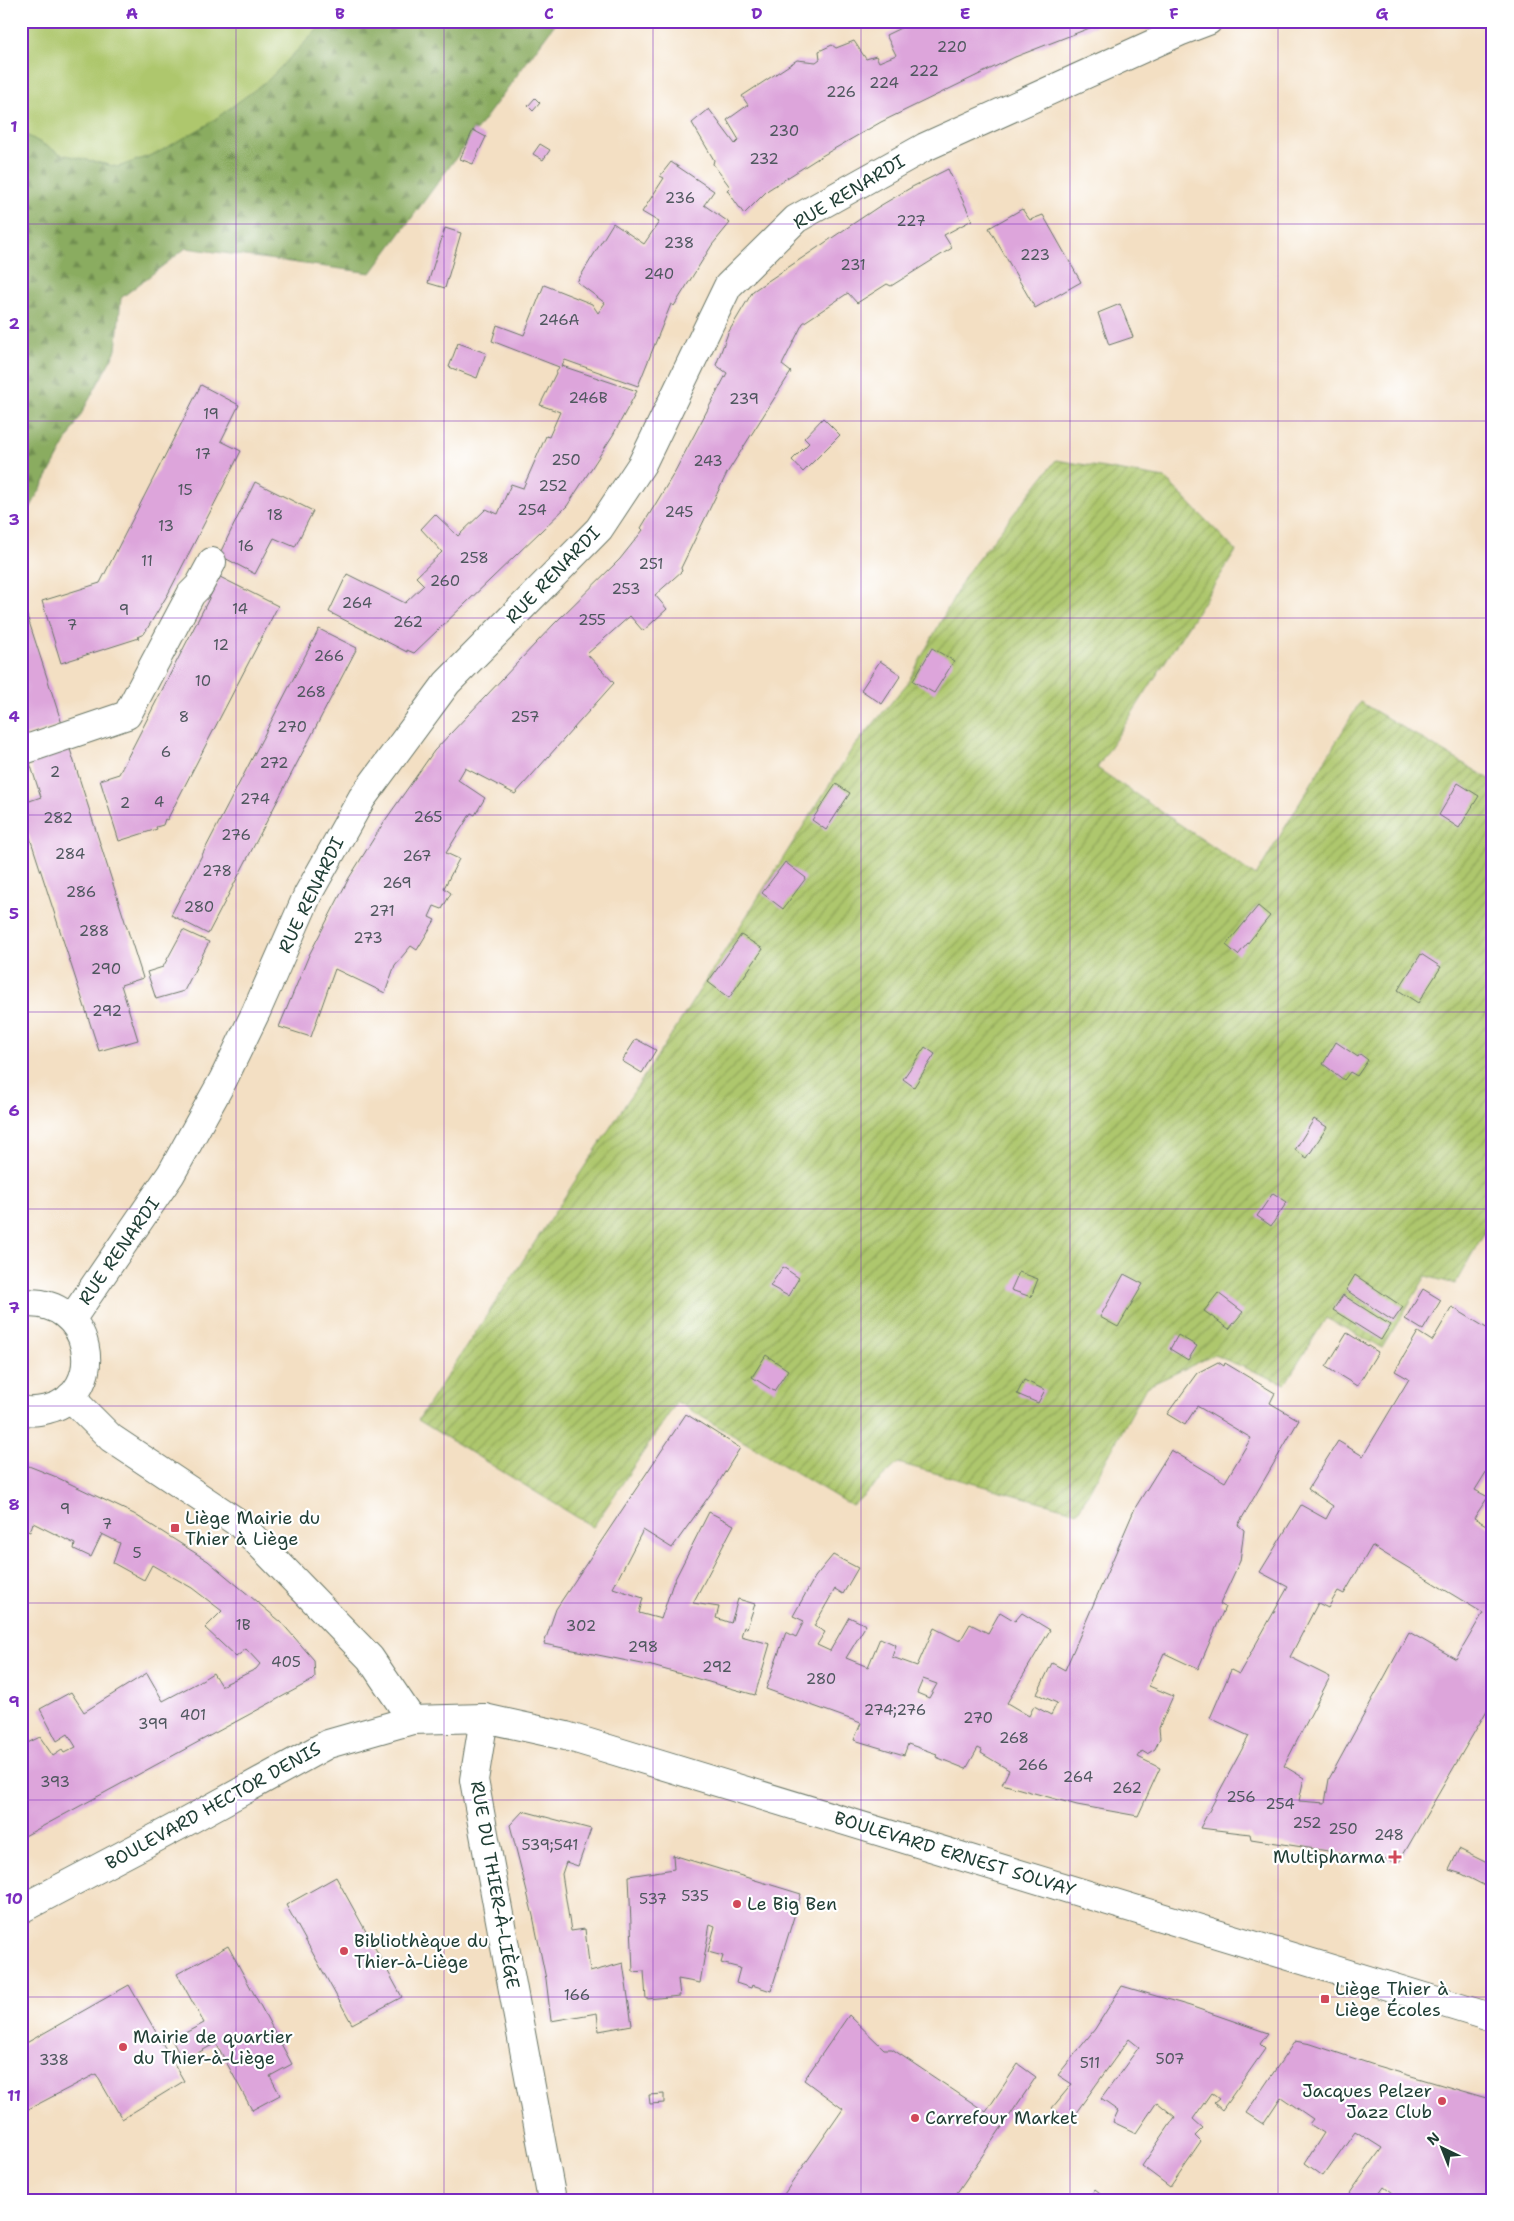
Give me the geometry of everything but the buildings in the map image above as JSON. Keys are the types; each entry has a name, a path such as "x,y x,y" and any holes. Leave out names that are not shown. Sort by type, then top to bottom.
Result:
{"street":[{"name":"RUE RENARDI","path":"72,1320 171,1174 231,1063 308,894 357,806 447,683 599,529 642,464 728,286 796,219 925,147 1208,21"},
{"path":"21,750 127,715 191,594 199,586 212,562"},
{"path":"21,1410 36,1412 54,1407 70,1397 81,1381 85,1370 86,1346 72,1320 56,1309 43,1304 22,1303"},
{"path":"70,1397 111,1438 240,1524 370,1658 412,1720"},
{"name":"BOULEVARD ERNEST SOLVAY","path":"412,1720 484,1718 566,1736 1493,2018"},
{"name":"RUE DU THIER-À-LIÈGE","path":"484,1718 474,1780 552,2200"},
{"name":"BOULEVARD HECTOR DENIS","path":"21,1909 328,1744 412,1720"}],"green space":[{"path":"21,21 372,21 301,122 21,230"},
{"path":"326,21 557,21 371,273 186,248 121,298 116,350 21,525 21,132 61,154 118,167 157,153 207,125 268,80"},
{"path":"1056,460 1165,478 1236,551 1097,768 1256,876 1360,702 1493,781 1493,1217 1455,1284 1426,1276 1382,1348 1326,1318 1285,1384 1214,1355 1146,1387 1078,1512 898,1463 852,1506 677,1402 593,1527 418,1420 679,1023 852,749 907,684 967,573"}],"place":[{"name":"Liège Mairie du Thier à Liège","path":"175,1528"},
{"name":"Multipharma","path":"1395,1857"},
{"name":"Le Big Ben","path":"737,1904"},
{"name":"Bibliothèque du Thier-à-Liège","path":"344,1951"},
{"name":"Liège Thier à Liège Écoles","path":"1325,1999"},
{"name":"Mairie de quartier du Thier-à-Liège","path":"123,2047"},
{"name":"Jacques Pelzer Jazz Club","path":"1442,2101"},
{"name":"Carrefour Market","path":"915,2118"}]}
